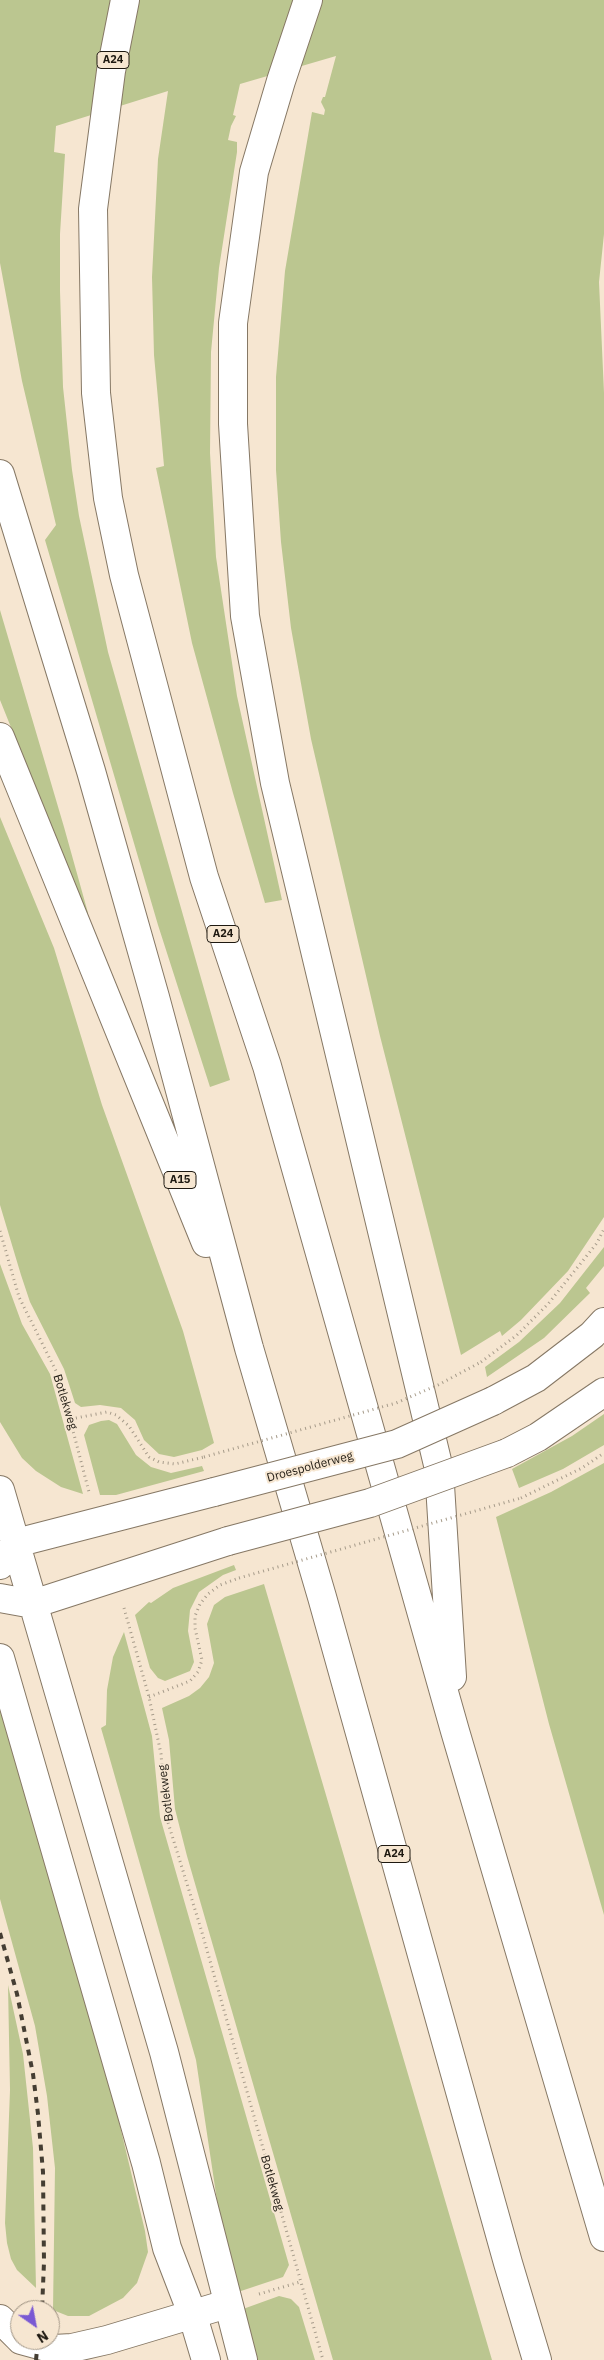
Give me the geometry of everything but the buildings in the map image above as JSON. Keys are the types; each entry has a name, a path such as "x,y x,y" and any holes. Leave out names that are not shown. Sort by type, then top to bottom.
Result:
{"main road":[{"name":"A24","path":"125,0 119,24 104,121 93,209 96,393 108,498 124,575 204,876 268,1066 455,1731 604,2237"},
{"name":"A24","path":"308,0 254,172 233,323 232,424 245,616 275,783 438,1469 455,1731"},
{"name":"A24","path":"0,474 94,780 155,997 249,1348 325,1607 537,2360"},
{"name":"A15","path":"0,738 249,1348"},
{"name":"Droespolderweg","path":"16,1543 397,1444 493,1401 536,1378 592,1335 604,1322"},
{"path":"0,1598 34,1604 228,1541 370,1502 507,1452 538,1437 604,1392"},
{"path":"0,1490 164,2052 227,2304 243,2360"},
{"path":"0,1566 16,1543"},
{"path":"0,1658 146,2163 167,2248 192,2313 206,2360"},
{"path":"60,2349 72,2348 107,2340 227,2304"},
{"path":"0,2319 10,2330"}],"path":[{"path":"71,1418 107,1412 116,1414 129,1426 149,1457 158,1462 176,1464 396,1403 438,1385 480,1362 517,1336 548,1304 597,1243 604,1229"},
{"name":"Botlekweg","path":"0,1231 19,1297 59,1377 96,1521"},
{"path":"150,1697 190,1681 198,1672 202,1660 195,1628 195,1616 200,1604 208,1594 220,1585 521,1498 582,1468 604,1453"},
{"name":"Botlekweg","path":"115,1578 150,1697 161,1754 166,1816 201,1929 323,2360"},
{"path":"227,2304 300,2282"}],"green space":[{"path":"0,0 604,0 604,234 599,282 604,393 604,1217 568,1271 521,1320 502,1336 500,1331 461,1355 380,1036 311,739 291,628 281,542 276,470 276,377 285,271 312,112 324,115 325,110 321,102 323,97 325,97 336,56 240,84 233,115 236,116 231,126 228,140 237,142 237,152 219,268 211,352 210,453 216,557 237,696 282,900 265,903 192,643 156,468 164,466 154,355 152,277 158,159 168,91 56,126 54,152 65,154 60,234 63,387 79,516 108,652 230,1080 210,1087 158,925 45,540 56,525 22,381 0,263"},
{"path":"0,610 64,827 88,913 86,914 0,700"},
{"path":"0,817 54,948 102,1105 183,1331 214,1443 202,1450 174,1457 159,1454 144,1440 135,1420 121,1408 100,1405 81,1407 75,1403 64,1369 30,1302 21,1275 0,1205"},
{"path":"604,1247 604,1266 586,1288 590,1293 544,1338 487,1377 485,1367 519,1342 560,1303"},
{"path":"0,1264 22,1324 50,1374 83,1494 61,1487 36,1471 22,1458 0,1422"},
{"path":"604,1414 604,1445 563,1469 519,1488 512,1469 572,1436"},
{"path":"109,1420 117,1424 136,1455 151,1467 171,1473 202,1466 204,1471 116,1495 100,1495 84,1435 89,1425"},
{"path":"604,1463 604,1915 549,1724 496,1517 551,1492"},
{"path":"234,1565 236,1570 223,1575 199,1592 190,1610 188,1631 194,1662 190,1671 165,1681 158,1678 150,1668 135,1615 149,1602 151,1603 173,1588"},
{"path":"264,1584 492,2360 333,2360 187,1856 175,1809 169,1740 162,1708 189,1696 200,1688 209,1677 214,1663 207,1624 214,1605 225,1597"},
{"path":"124,1632 152,1736 160,1817 289,2265 283,2277 238,2292 222,2234 196,2060 101,1728 106,1725 107,1690 113,1657"},
{"path":"0,1686 100,2042 145,2231 148,2252 137,2283 123,2298 89,2316 68,2316 60,2313 60,2300 53,2300 55,2168 47,2096 35,2026 0,1899"},
{"path":"8,1985 23,2054 33,2148 36,2288 17,2270 11,2259 5,2223 10,2090"},
{"path":"279,2296 291,2299 299,2307 315,2360 258,2360 243,2309"}],"railway":[{"path":"0,1933 17,1994 33,2074 38,2114 43,2172 42,2300"},
{"path":"36,2360 37,2350"}]}
